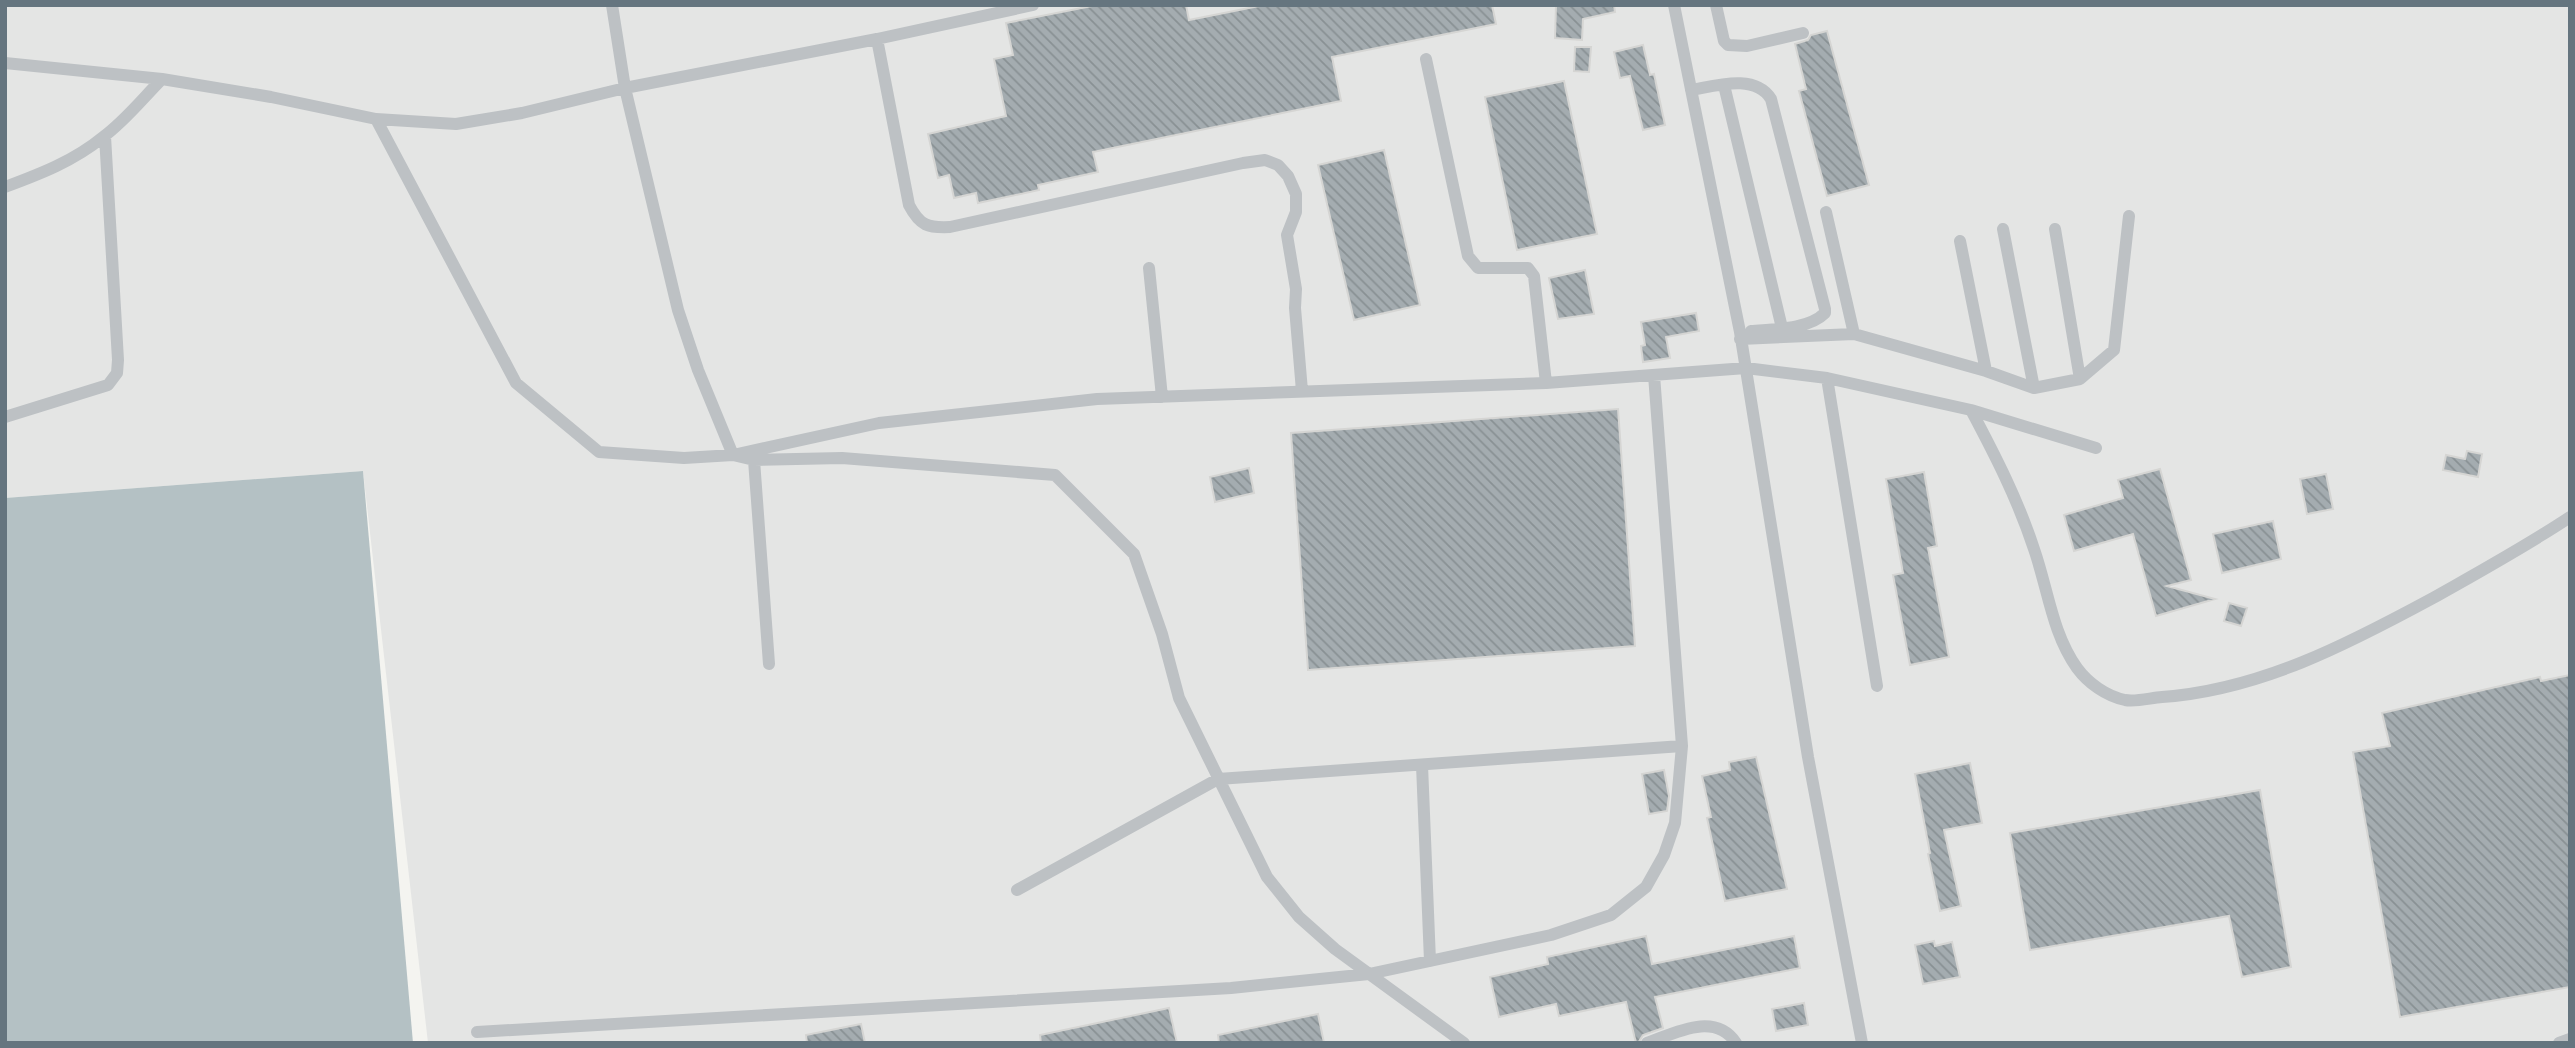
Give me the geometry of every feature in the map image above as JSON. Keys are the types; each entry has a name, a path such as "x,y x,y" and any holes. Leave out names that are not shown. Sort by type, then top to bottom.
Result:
{"lane":[{"path":"612,5 625,88 678,310 698,370 733,455"},
{"path":"5,63 162,79 271,97 376,119 456,124 522,113 625,88 877,39 1033,5"},
{"path":"1674,5 1746,368 1808,757 1862,1043"},
{"path":"1716,5 1724,41 1728,45 1747,46 1803,33"},
{"path":"877,39 909,205 916,219 932,228 950,227 1243,163 1265,160 1278,165 1288,176 1296,194 1296,212 1287,236 1296,289 1295,315 1302,391"},
{"path":"1426,59 1468,256 1478,268 1528,268 1534,276 1546,383"},
{"path":"5,187 48,171 76,156 105,136 162,79"},
{"path":"1691,90 1750,84 1762,88 1771,99 1825,309 1825,313 1815,320 1740,335"},
{"path":"1724,85 1782,328"},
{"path":"376,119 516,383 599,452 684,458 733,455 879,423 1097,399 1546,383 1746,368 1827,377 1970,410 2096,448"},
{"path":"5,417 89,393 108,385 117,373 105,136"},
{"path":"1826,212 1854,334"},
{"path":"1740,335 1854,334 1986,371 2034,388 2080,379 2114,350 2129,216"},
{"path":"2003,229 2034,388"},
{"path":"2055,229 2080,379"},
{"path":"1960,241 1986,371"},
{"path":"1149,268 1161,397"},
{"path":"477,1032 1218,989 1369,974 1551,935 1611,915 1646,887 1664,855 1675,823 1682,746 1654,375"},
{"path":"1827,377 1877,686"},
{"path":"1970,410 1998,460 2017,502 2035,551 2059,636 2078,669 2097,689 2125,700 2177,696 2231,686 2296,666 2371,632 2525,547 2570,517"},
{"path":"733,455 754,460 842,458 1055,475 1134,554 1162,634 1179,698 1267,877 1299,917 1335,949 1464,1043"},
{"path":"754,460 769,664"},
{"path":"1017,890 1217,779 1682,746"},
{"path":"1422,765 1430,961"},
{"path":"1647,1043 1697,1026 1712,1025 1725,1030 1736,1043"},
{"path":"2559,1043 2570,1039"}],"shaded area":[{"path":"5,5 2570,5 2570,1043 428,1043 363,471 5,498"},
{"path":"363,471 413,1043 5,1043 5,498"}],"building":[{"path":"1097,5 1186,5 1189,20 1264,5 1492,5 1496,24 1332,57 1341,101 1093,152 1098,172 1038,185 1039,190 978,203 976,193 954,198 949,175 938,178 928,134 1006,116 994,59 1013,55 1006,23"},
{"path":"1556,5 1614,5 1615,12 1583,19 1582,40 1555,38"},
{"path":"1827,31 1869,185 1827,196 1799,91 1806,89 1795,44 1808,40 1811,35"},
{"path":"1643,45 1650,75 1654,74 1665,125 1643,130 1630,76 1620,78 1614,52"},
{"path":"1575,47 1591,47 1589,72 1574,71"},
{"path":"1564,81 1597,234 1517,250 1485,97"},
{"path":"1384,150 1420,305 1354,320 1318,165"},
{"path":"1585,270 1594,314 1558,319 1549,278"},
{"path":"1696,313 1699,331 1666,337 1670,358 1643,362 1641,346 1645,345 1641,322"},
{"path":"1618,409 1635,646 1308,670 1291,433"},
{"path":"2467,451 2482,454 2478,477 2443,470 2446,455 2465,459"},
{"path":"1249,468 1254,493 1215,502 1210,477"},
{"path":"2160,469 2191,580 2167,586 2215,599 2156,616 2133,534 2074,551 2064,515 2123,498 2118,480"},
{"path":"1924,472 1937,546 1928,548 1949,657 1910,665 1893,575 1903,573 1886,479"},
{"path":"2326,474 2333,509 2307,514 2300,479"},
{"path":"2273,521 2281,559 2222,573 2213,534"},
{"path":"2229,603 2247,608 2241,626 2224,621"},
{"path":"2570,675 2570,987 2400,1017 2353,752 2390,746 2382,713 2540,677 2541,681"},
{"path":"1756,757 1787,889 1725,901 1707,818 1711,817 1702,776 1730,770 1729,762"},
{"path":"1970,763 1982,823 1944,830 1961,906 1940,911 1915,774"},
{"path":"1664,770 1669,796 1667,811 1649,814 1642,774"},
{"path":"2260,790 2291,967 2242,977 2229,916 2030,950 2010,833"},
{"path":"1646,936 1652,964 1794,936 1800,968 1655,997 1663,1028 1643,1035 1638,1043 1626,1002 1559,1016 1556,1004 1499,1017 1490,977 1548,964 1547,957"},
{"path":"1934,941 1935,946 1952,942 1960,977 1923,984 1915,945"},
{"path":"1804,1003 1808,1025 1776,1031 1772,1009"},
{"path":"1169,1008 1177,1043 1041,1043 1040,1035"},
{"path":"1318,1014 1324,1043 1219,1043 1218,1035"},
{"path":"861,1024 865,1043 807,1043 806,1035"}]}
